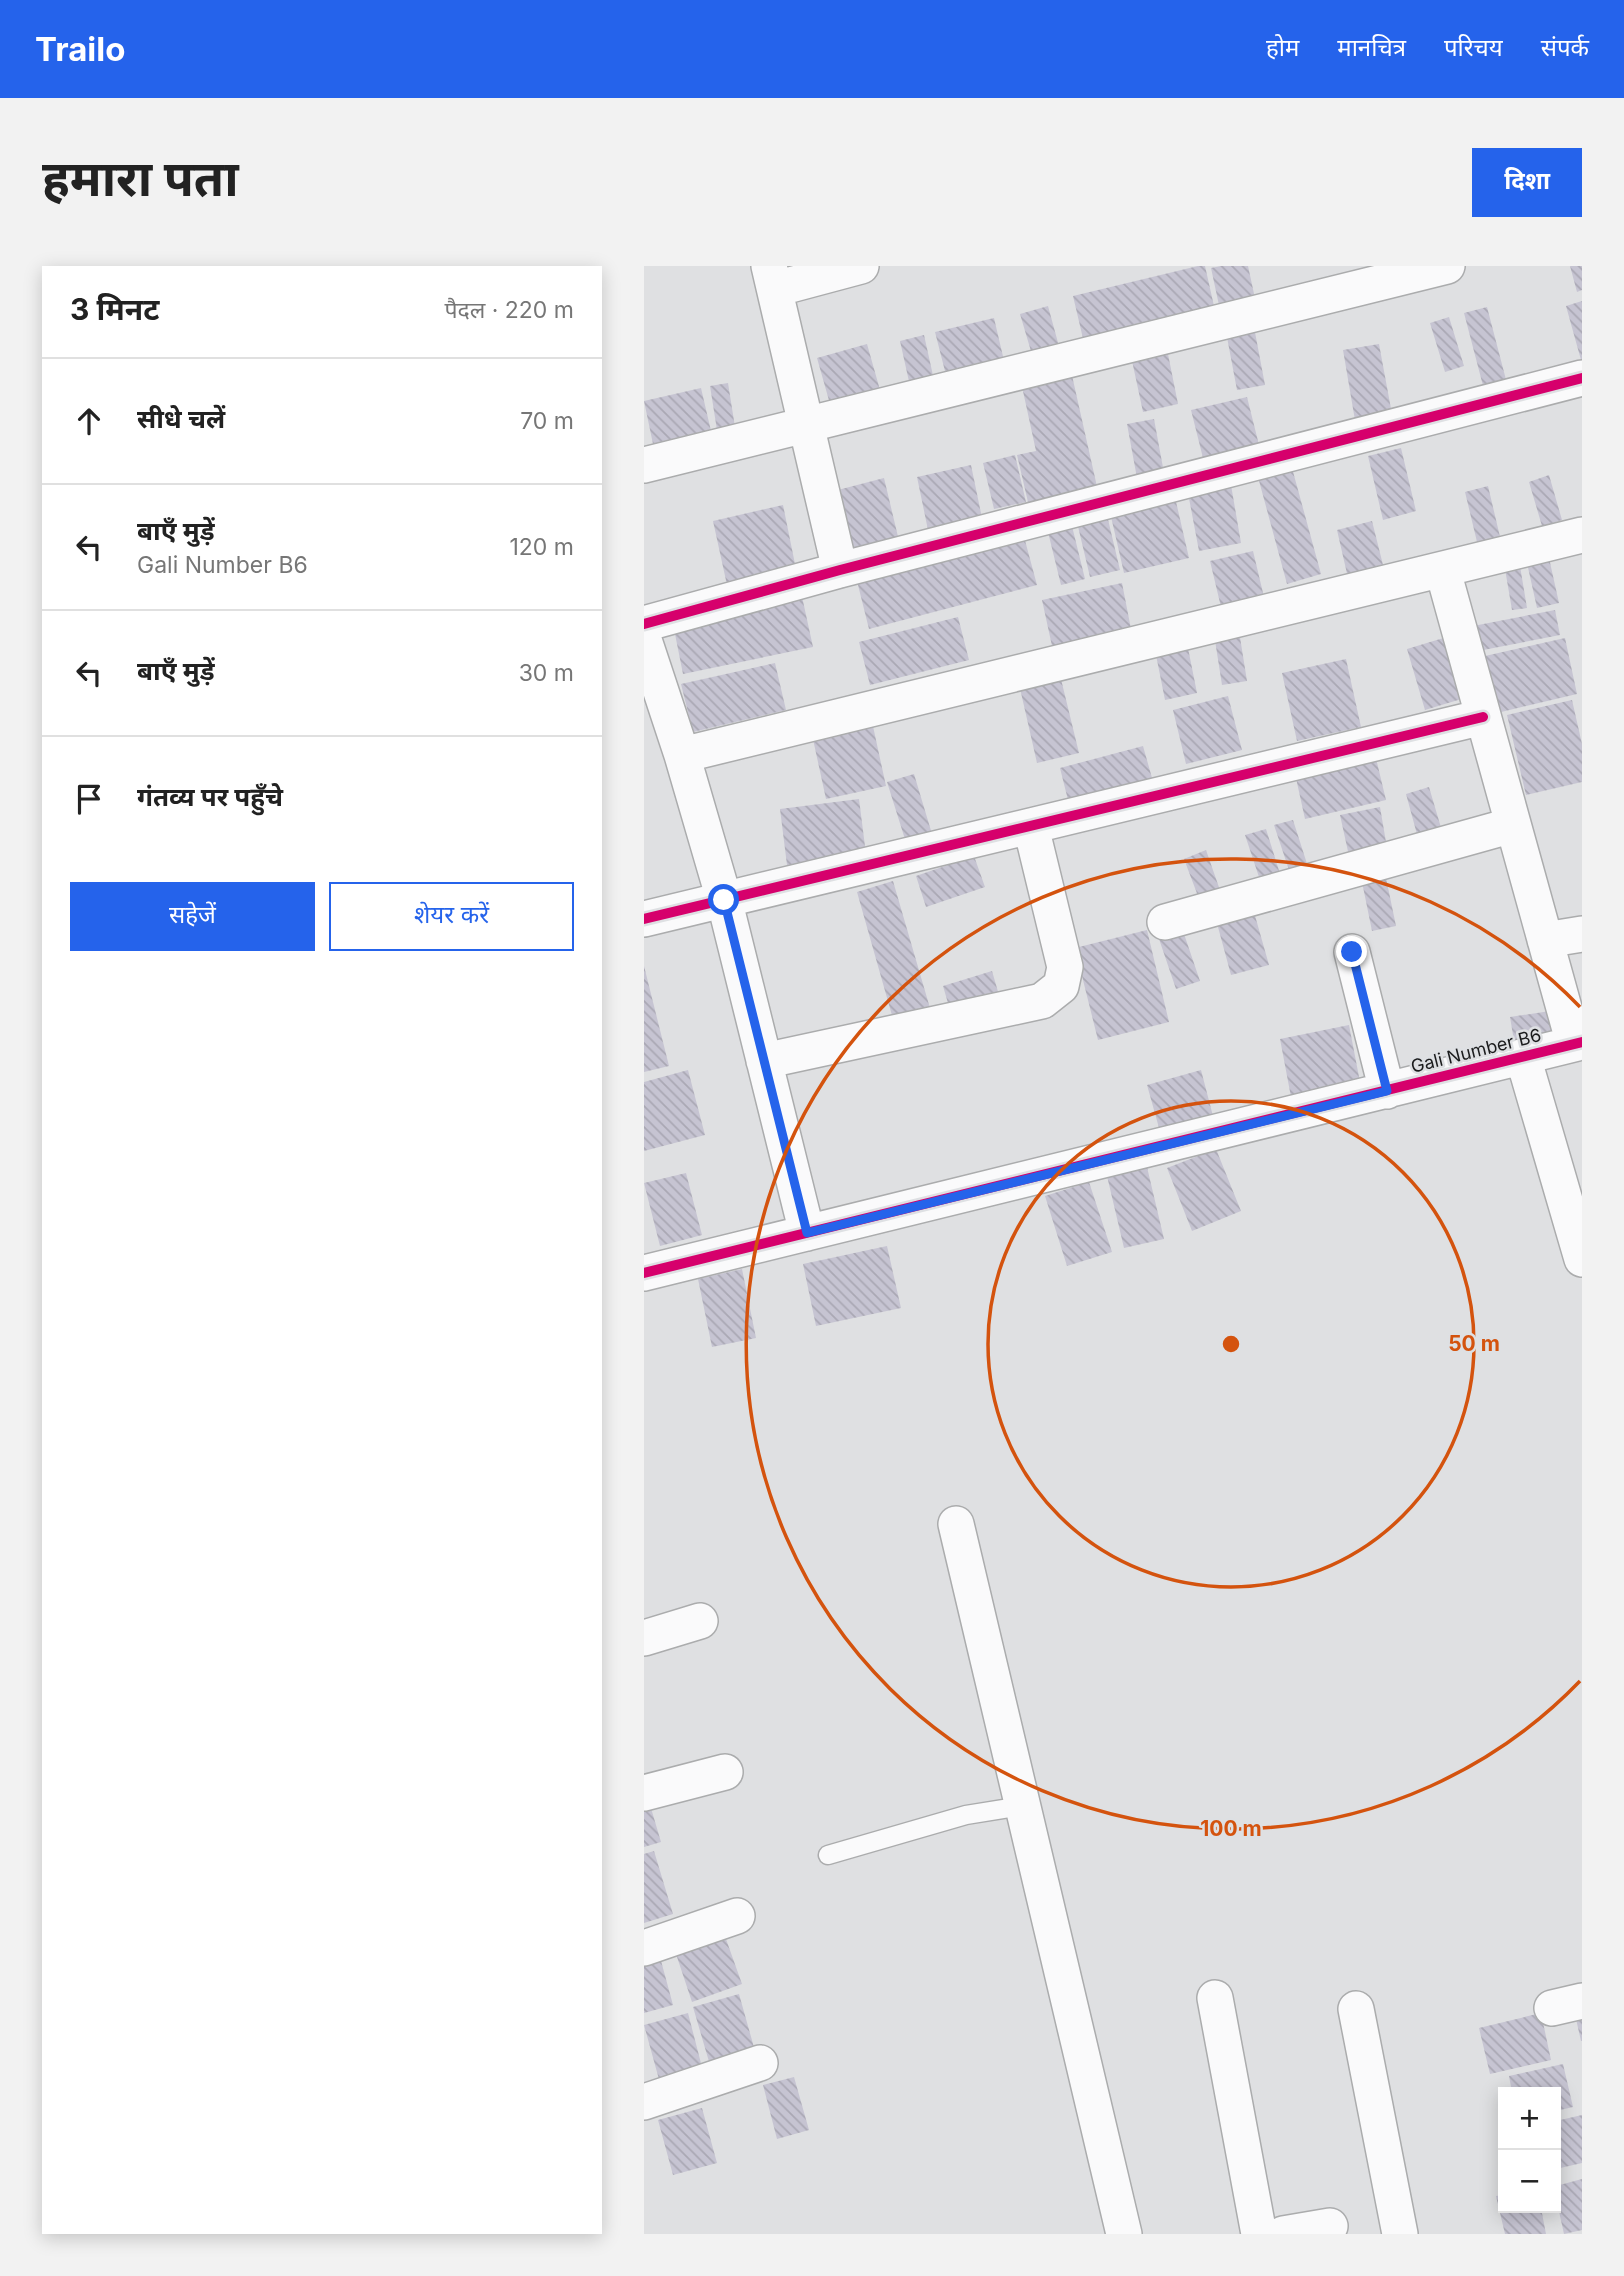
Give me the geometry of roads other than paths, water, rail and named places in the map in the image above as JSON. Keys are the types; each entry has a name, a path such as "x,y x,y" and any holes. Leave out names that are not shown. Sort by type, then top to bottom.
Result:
{"street":[{"path":"840,570 772,278 861,266"},
{"path":"644,465 1447,266"},
{"path":"644,624 840,570 1582,378"},
{"path":"682,755 1582,535"},
{"path":"1443,571 1545,940 1578,1043"},
{"path":"644,640 682,755 724,900 807,1233"},
{"path":"644,919 1483,717"},
{"path":"1165,922 1513,825"},
{"path":"764,1061 1042,1001 1061,986 1065,967 1031,827"},
{"path":"1545,940 1582,934"},
{"path":"1352,952 1387,1091"},
{"name":"Gali Number B6","path":"645,1266 807,1233 1578,1043"},
{"path":"1523,1057 1582,1259"},
{"path":"956,1524 1124,2234"},
{"path":"644,1637 699,1621"},
{"path":"644,1793 725,1772"},
{"path":"644,1948 737,1916"},
{"path":"1215,1998 1259,2234"},
{"path":"1356,2009 1400,2234"},
{"path":"644,2102 760,2063"},
{"path":"1283,2234 1330,2226"}],"lane":[{"path":"828,1855 966,1815 1022,1806"}]}
